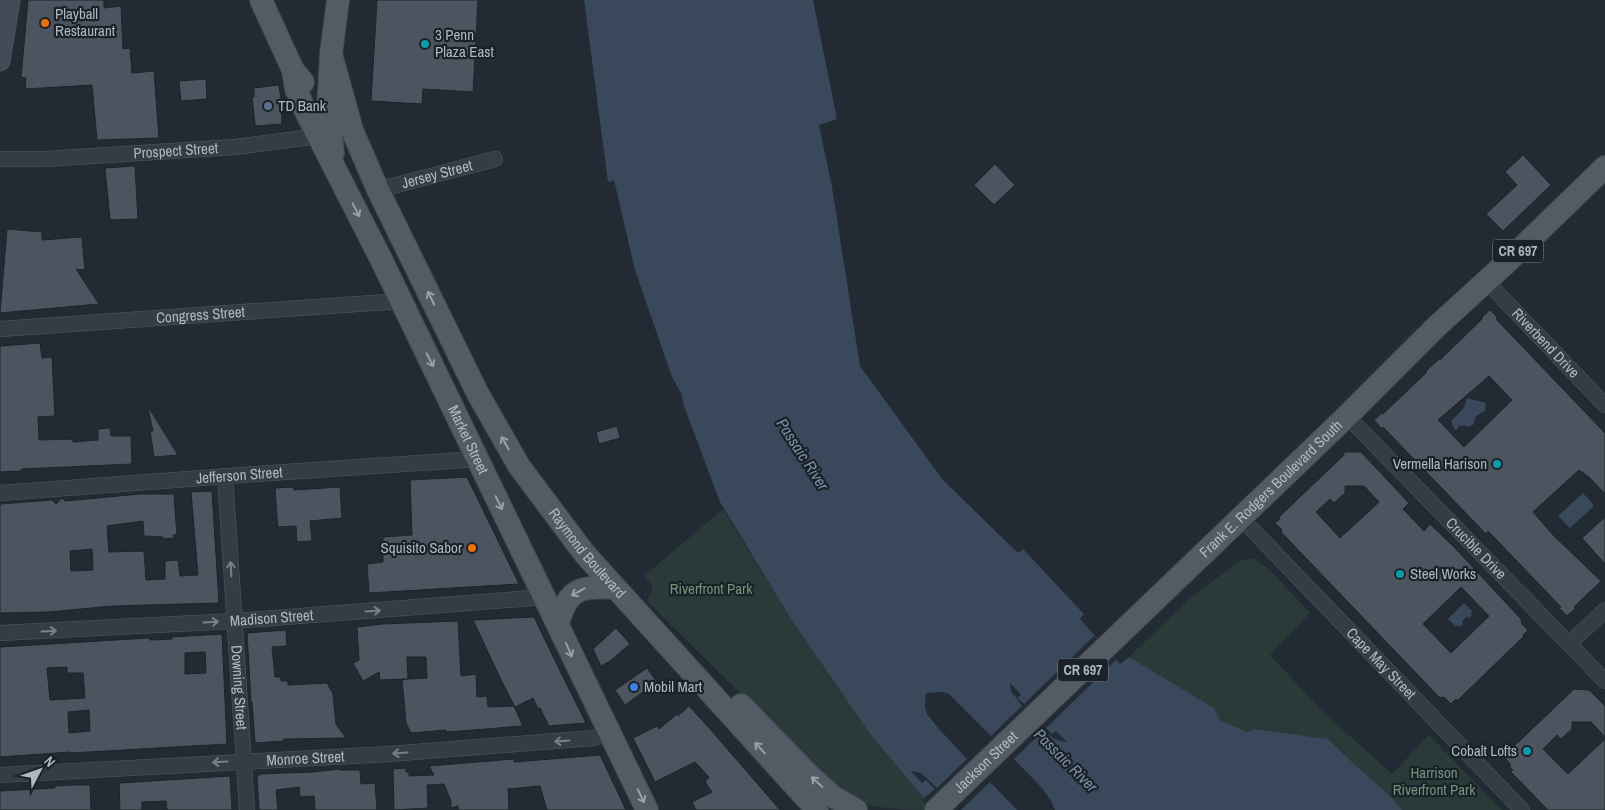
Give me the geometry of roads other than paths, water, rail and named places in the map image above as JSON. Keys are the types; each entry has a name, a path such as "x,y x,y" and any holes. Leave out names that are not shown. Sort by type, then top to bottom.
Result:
{"main road":[{"path":"0,61 10,0"},
{"path":"261,0 293,70 328,110 338,131 378,190"},
{"path":"328,110 331,54 338,0"},
{"path":"278,38 293,50 298,60 306,65 317,62 331,54"},
{"path":"331,54 338,131"},
{"path":"293,70 296,89 338,131"},
{"name":"Market Street","path":"338,131 334,166 381,258 400,301 558,623 647,810"},
{"name":"CR 697","path":"1486,281 1605,167"},
{"name":"Raymond Boulevard","path":"378,190 478,394 510,452 541,498 584,553 817,810"},
{"name":"Frank E. Rodgers Boulevard South","path":"1035,716 1347,416 1436,327 1486,281"},
{"path":"478,459 500,464 509,473 546,524 584,553"},
{"path":"558,623 561,611 570,596 592,586 615,588"},
{"path":"634,608 681,644 832,796 856,810"},
{"name":"Jackson Street","path":"936,810 1035,716"}],"street":[{"name":"Prospect Street","path":"0,159 45,159 217,148 338,131"},
{"name":"Jersey Street","path":"378,190 496,158"},
{"name":"Riverbend Drive","path":"1486,281 1605,404"},
{"name":"Congress Street","path":"0,328 400,301"},
{"name":"Crucible Drive","path":"1347,416 1605,681"},
{"name":"Jefferson Street","path":"0,494 225,476 478,459"},
{"name":"Downing Street","path":"225,476 247,810"},
{"name":"Cape May Street","path":"1241,518 1522,810"},
{"name":"Madison Street","path":"0,633 234,621 545,597"},
{"path":"1569,644 1605,610"},
{"name":"Monroe Street","path":"0,775 389,754 594,738 609,732"}],"water":[{"name":"Passaic River","path":"584,0 813,0 837,119 819,125 832,187 860,366 942,479 1018,553 1023,549 1084,614 1080,619 1120,664 1129,657 1214,708 1220,720 1247,732 1256,729 1328,739 1389,795 1402,810 934,810 870,734 791,619 720,502 684,406 681,393 672,377 635,270 614,180 608,182"},
{"path":"1467,398 1486,403 1485,411 1476,416 1473,425 1466,427 1464,425 1462,427 1460,425 1455,430 1451,421 1464,408"},
{"path":"1583,493 1593,504 1593,507 1570,528 1558,516"},
{"path":"1464,603 1472,611 1472,615 1469,618 1467,616 1462,621 1463,624 1460,627 1457,625 1456,627 1448,619"}],"place":[{"name":"Playball Restaurant","path":"45,23"},
{"name":"3 Penn Plaza East","path":"425,44"},
{"name":"TD Bank","path":"268,106"},
{"name":"Vermella Harison","path":"1497,464"},
{"name":"Squisito Sabor","path":"472,548"},
{"name":"Steel Works","path":"1400,574"},
{"name":"Mobil Mart","path":"634,687"},
{"name":"Cobalt Lofts","path":"1527,751"}],"park label":[{"name":"Riverfront Park","path":"711,589"},
{"name":"Harrison Riverfront Park","path":"1434,782"}]}
